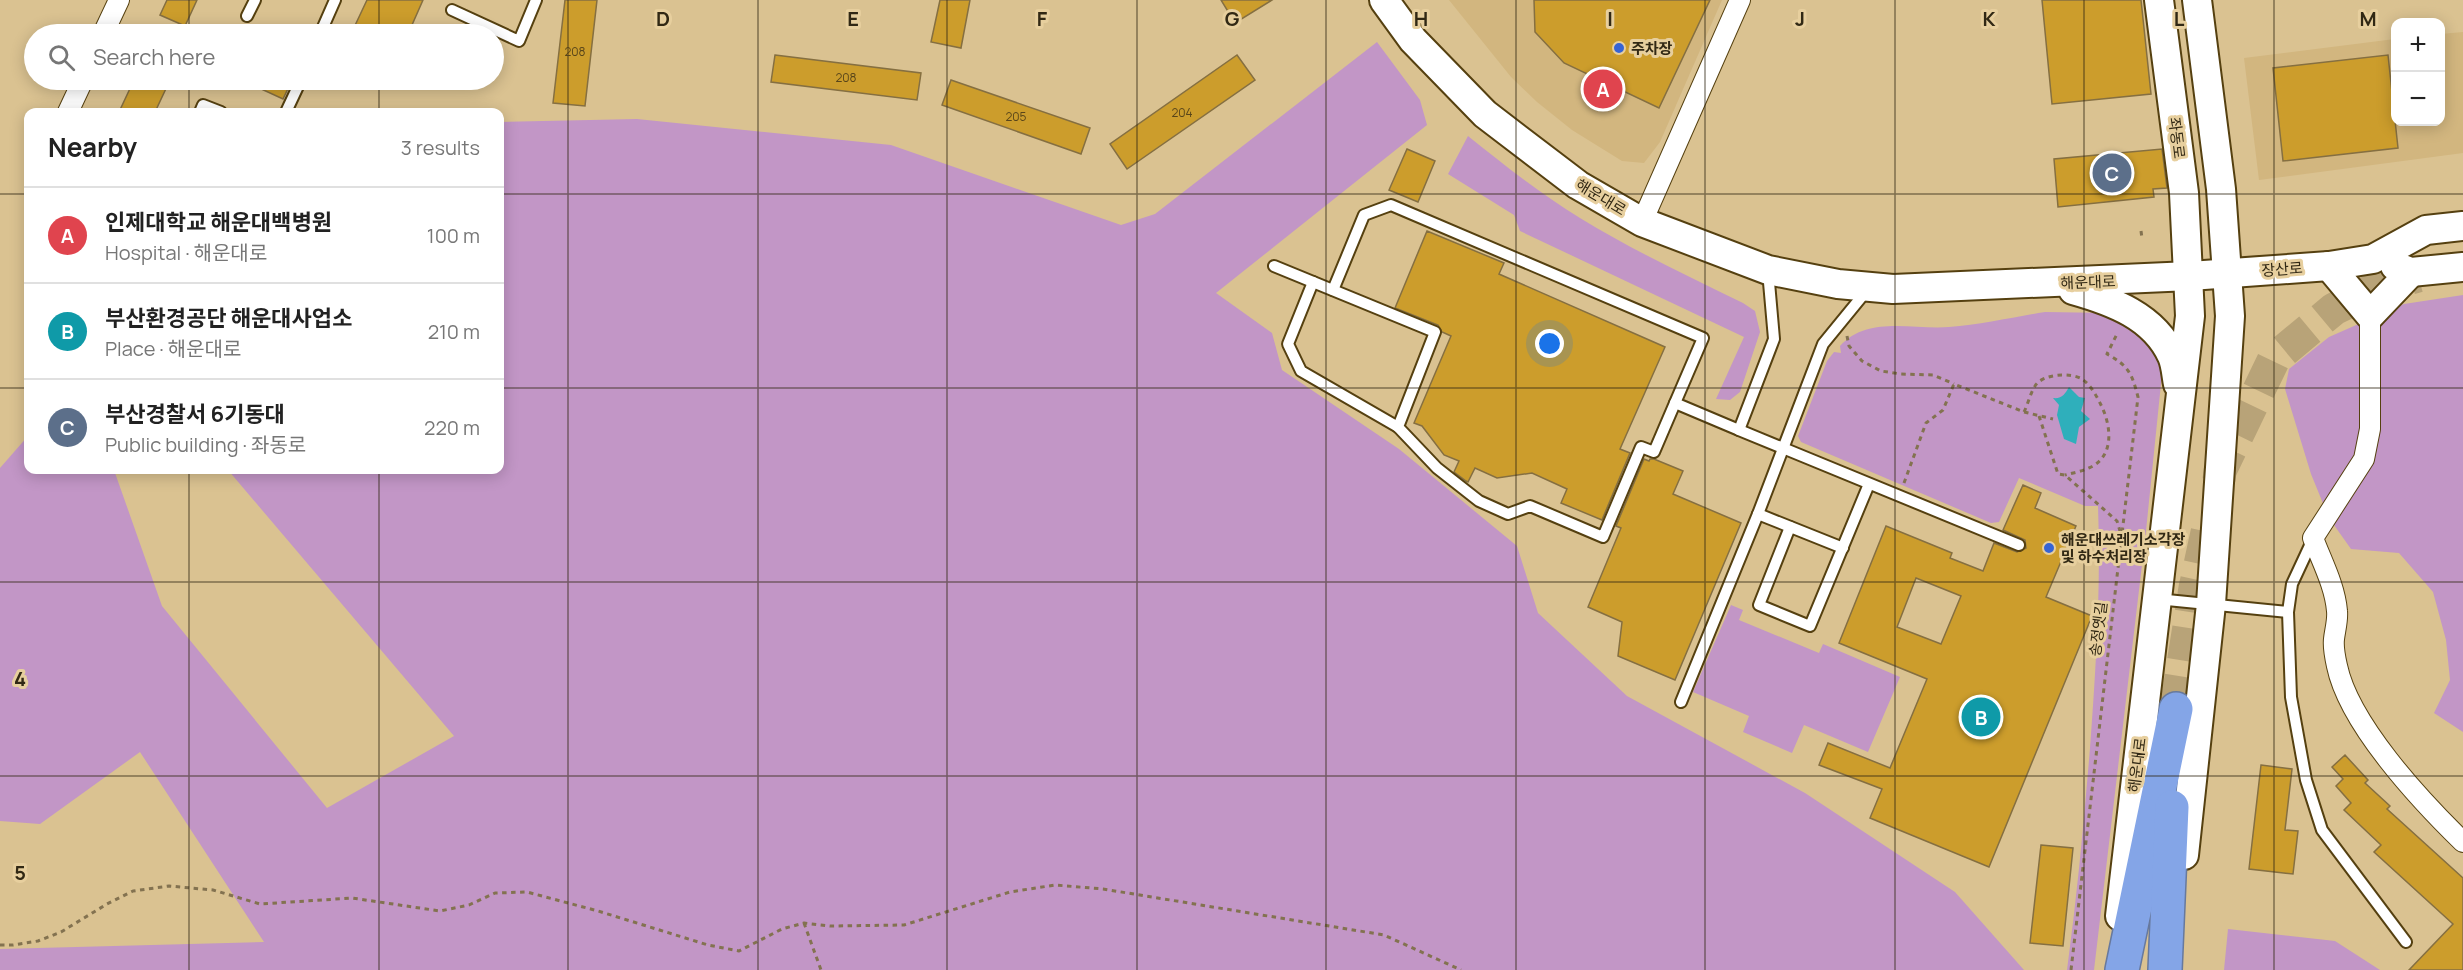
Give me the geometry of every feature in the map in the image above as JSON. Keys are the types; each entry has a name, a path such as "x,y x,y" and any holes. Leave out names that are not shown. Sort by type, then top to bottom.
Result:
{"highway":[{"path":"2122,970 2176,709 2166,970"}],"main road":[{"name":"해운대로","path":"1384,0 1413,40 1485,114 1578,185 1642,222 1768,270 1838,284 1893,289 2190,276 2190,316 2181,399 2113,970"},
{"name":"좌동로","path":"2159,0 2184,194 2190,276"},
{"path":"2172,970 2211,604 2230,336 2221,189 2197,0"},
{"path":"2373,259 2426,230 2463,226"},
{"name":"장산로","path":"2190,276 2330,266 2373,259"},
{"path":"2373,259 2411,272 2463,267"},
{"path":"2330,266 2370,315 2411,272"},
{"path":"2051,283 2111,301 2134,314 2164,340 2173,359 2181,399"}],"street":[{"path":"108,24 119,0"},
{"path":"1642,222 1740,0"},
{"path":"70,108 78,90"},
{"path":"2370,315 2370,429 2364,459 2313,538 2334,589 2337,614 2334,641 2338,668 2353,708 2387,757 2440,819 2463,842"}],"lane":[{"path":"247,16 255,0"},
{"path":"324,24 335,0"},
{"path":"504,34 519,41 536,0"},
{"path":"1400,0 1413,40"},
{"path":"452,10 482,24"},
{"path":"288,108 296,90"},
{"path":"1313,282 1288,344 1302,371 1398,427 1437,468 1479,501 1508,514 1530,506 1603,537 1641,447 1654,452 1703,338 1392,206 1364,215 1333,290"},
{"path":"1274,266 1435,332 1398,427"},
{"path":"1739,430 1774,339 1768,270"},
{"path":"1681,702 1784,449 1823,344 1869,287"},
{"path":"1675,403 2019,545"},
{"path":"1790,527 1758,605 1810,626 1869,484"},
{"path":"1758,514 1843,548"},
{"path":"2313,538 2292,584 2288,612 2291,697 2306,780 2322,830 2406,942"},
{"path":"2157,599 2288,612"}],"path":[{"path":"2141,231 2142,238"},
{"path":"1838,325 1848,338 1849,346 1862,361 1881,371 1933,375 2024,412 2053,419"},
{"name":"송정옛길","path":"2071,970 2138,397 2132,375 2122,362 2107,354 2121,327"},
{"path":"2024,412 2035,384 2049,377 2068,375 2082,380 2096,394 2108,419 2110,439 2104,455 2093,467 2065,475 2058,474 2039,416"},
{"path":"1899,496 1926,423 1943,410 1954,384"},
{"path":"2065,475 2117,521 2121,533"},
{"path":"0,945 38,941 61,932 107,904 134,891 169,886 213,890 261,904 352,898 440,910 469,905 495,892 527,892 708,945 739,951 782,929 804,923 830,926 904,925 1010,892 1055,885 1091,888 1384,934 1461,970"},
{"path":"804,923 821,970"}],"shaded area":[{"path":"1449,0 1722,0 1660,142 1644,163 1622,161 1572,130 1537,102 1511,77"},
{"path":"2463,32 2463,153 2259,180 2244,58 2391,40 2391,126 2445,126 2445,34"},
{"path":"1377,42 1420,100 1427,125 1216,293 1272,333 1282,370 1399,449 1517,546 1538,613 1627,696 1805,793 1955,892 2024,970 0,970 0,949 264,942 140,752 40,824 0,821 0,468 24,441 24,474 115,474 162,606 327,808 454,736 231,474 504,474 504,122 637,119 891,145 1121,225 1155,214"},
{"path":"1468,136 1523,179 1580,218 1640,252 1755,311 1760,332 1740,392 1730,400 1716,399 1744,337 1520,231 1514,215 1448,174"},
{"path":"2463,295 2463,732 2434,713 2450,680 2446,640 2433,592 2399,553 2351,549 2329,518 2311,474 2285,389 2289,369 2329,337 2404,304"},
{"path":"2045,312 2110,313 2148,337 2163,364 2146,531 2094,970 2067,970 2080,859 2092,718 2098,597 2098,506 2085,506 2019,478 1999,522 1991,523 1801,442 1798,436 1827,361 1834,352 1841,353 1840,346 1851,336 1877,327 1961,326"},
{"path":"1731,605 1743,610 1739,620 1819,653 1823,644 1900,677 1868,752 1804,725 1792,753 1743,732 1749,716 1693,692"},
{"path":"2228,929 2335,941 2380,970 2224,970"}],"water":[{"path":"2069,387 2079,397 2085,398 2081,411 2090,419 2079,427 2076,444 2064,439 2057,415 2059,405 2053,398 2059,398"}],"building":[{"path":"167,0 197,0 186,24 160,15"},
{"path":"367,0 423,0 412,24 356,24"},
{"path":"565,0 597,0 585,106 553,103"},
{"path":"940,0 970,0 961,48 931,42"},
{"path":"1221,0 1272,0 1235,23"},
{"name":"주차장","path":"1534,0 1710,0 1659,108 1564,63 1535,32"},
{"path":"2042,0 2141,0 2151,94 2052,104"},
{"path":"775,55 921,73 917,100 771,82"},
{"path":"1237,55 1255,80 1127,169 1110,144"},
{"path":"2388,55 2391,83 2391,126 2396,126 2398,148 2283,161 2273,68"},
{"path":"951,80 1090,128 1081,154 942,105"},
{"path":"129,90 165,90 157,108 121,108"},
{"path":"264,90 287,90 283,99"},
{"path":"1407,149 1435,161 1418,202 1389,190"},
{"path":"2162,149 2167,188 2153,189 2154,197 2058,207 2054,159"},
{"path":"1427,231 1504,263 1499,274 1665,347 1620,449 1630,453 1602,520 1561,503 1567,489 1532,473 1497,478 1475,468 1468,482 1466,481 1454,472 1459,461 1444,455 1422,426 1414,423 1451,336 1442,332 1438,325 1395,308"},
{"path":"1644,459 1649,461 1654,459 1683,471 1673,494 1741,523 1675,680 1618,656 1622,622 1588,607 1621,528 1616,526"},
{"path":"2023,485 2041,493 2035,508 2076,526 2046,597 2092,616 1989,867 1870,818 1882,789 1819,765 1828,743 1890,768 1927,679 1839,643 1886,526 1952,553 1950,558 1983,571 1994,543 2017,552 2026,548 2025,540 2003,530","holes":["1916,578 1961,596 1941,644 1897,627"]},
{"path":"2345,755 2368,780 2365,783 2390,806 2387,809 2463,878 2463,970 2409,970 2453,924 2374,852 2381,845 2344,810 2351,803 2336,786 2343,779 2332,767"},
{"path":"2261,765 2292,769 2285,830 2298,831 2293,874 2249,869"},
{"path":"2041,845 2073,848 2063,946 2030,943"}],"tunnel":[{"path":"2219,480 2220,471 2274,359 2334,309 2377,288 2418,276"},
{"path":"2176,709 2195,588 2208,528"}],"place":[{"name":"주차장","path":"1619,48"},
{"name":"인제대학교 해운대백병원","path":"1603,89"},
{"name":"부산경찰서 6기동대","path":"2112,173"},
{"name":"해운대쓰레기소각장 및 하수처리장","path":"2049,548"},
{"name":"부산환경공단 해운대사업소","path":"1981,717"}]}
